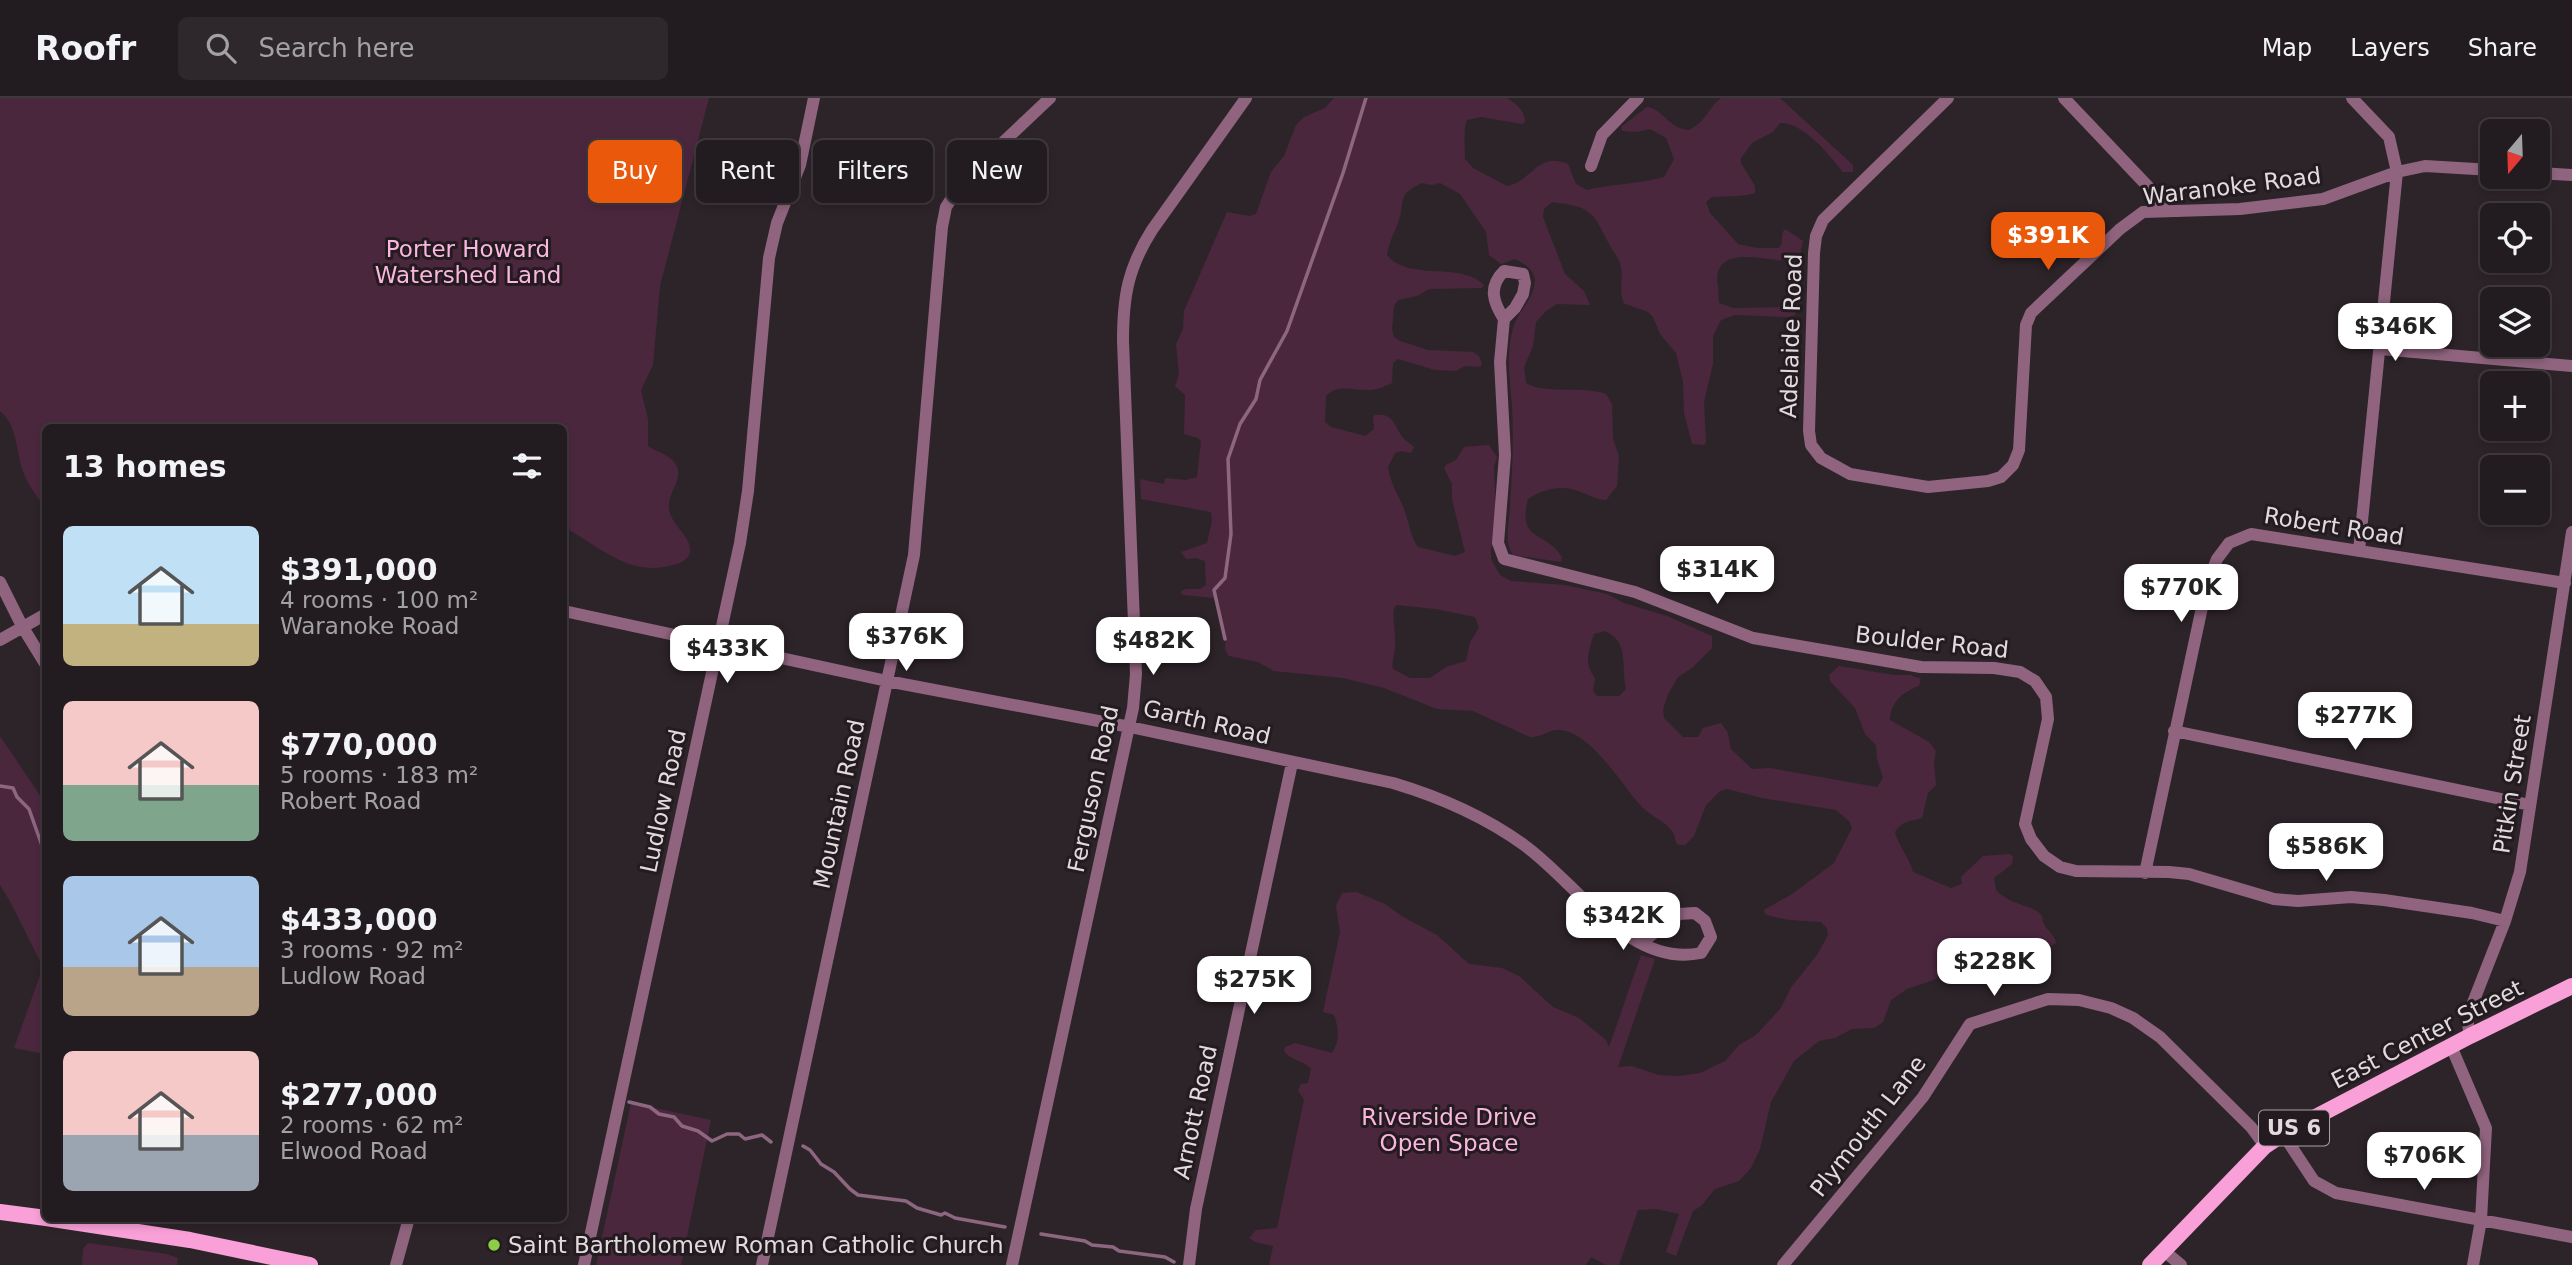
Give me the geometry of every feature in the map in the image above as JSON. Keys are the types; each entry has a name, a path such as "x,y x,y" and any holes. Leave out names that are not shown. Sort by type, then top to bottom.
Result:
{"main road":[{"name":"East Center Street","path":"2150,1265 2265,1146 2283,1134 2470,1035 2572,986"},
{"path":"0,1212 42,1217"},
{"path":"72,1222 190,1240 310,1265"}],"street":[{"name":"Ludlow Road","path":"584,1265 719,644 748,491 769,258 777,223 800,164 814,98"},
{"name":"Mountain Road","path":"762,1265 914,555 942,227 946,207 965,178 1049,98"},
{"name":"Ferguson Road","path":"1012,1265 1130,727 1136,674 1122,341 1127,281 1139,251 1152,230 1246,98"},
{"path":"1591,166 1602,135 1638,98"},
{"name":"Adelaide Road","path":"1821,458 1811,445 1809,431 1816,236 1823,220 1948,98"},
{"path":"2064,98 2156,195 2164,210"},
{"path":"2352,98 2389,137 2397,172 2359,551"},
{"name":"Waranoke Road","path":"1821,458 1850,474 1928,487 1988,481 2001,477 2013,465 2019,450 2026,325 2031,313 2120,229 2143,212 2240,209 2323,199 2397,172 2425,166 2480,169"},
{"path":"2550,174 2572,175"},
{"name":"Boulder Road","path":"1504,319 1500,362 1505,456 1498,543 1504,559 1635,592 1753,638 1921,667 1994,668 2020,673 2035,681 2046,696 2048,719 2026,809 2025,824 2031,839 2044,856 2060,867 2076,871 2189,874 2217,880 2249,893 2274,899 2298,901 2351,897 2384,900 2472,913 2505,922"},
{"path":"2380,349 2572,366"},
{"name":"Pitkin Street","path":"2470,1035 2467,1018 2505,922 2520,872 2572,532"},
{"name":"Robert Road","path":"2145,873 2207,584 2217,559 2230,543 2251,534 2565,583"},
{"path":"0,582 42,658"},
{"name":"Garth Road","path":"567,612 887,681 1130,727 1393,783 1430,794 1484,820 1523,844 1550,864 1620,933 1641,943 1663,953 1683,957 1701,953 1711,937 1705,921 1695,913 1679,914 1641,943"},
{"path":"0,640 42,616"},
{"path":"2174,731 2530,805"},
{"name":"Arnott Road","path":"1189,1265 1196,1209 1292,763"},
{"name":"Plymouth Lane","path":"1783,1265 1923,1097 1970,1024 2048,999 2079,1000 2111,1008 2133,1018 2160,1037 2251,1127 2265,1146"},
{"path":"2451,1046 2486,1128 2481,1220 2473,1265"},
{"path":"2283,1134 2314,1181 2336,1193 2572,1237"},
{"path":"396,1265 408,1222"},
{"path":"2164,1251 2181,1265"}],"green space":[{"name":"Porter Howard Watershed Land","path":"0,98 709,98 682,202 682,140 588,140 588,203 682,203 660,286 653,365 641,390 648,419 648,446 671,459 678,472 669,505 672,518 690,545 690,553 684,561 659,568 630,564 567,529 567,424 42,424 42,504 26,479 6,417 0,411"},
{"name":"Riverside Drive Open Space","path":"1334,98 1507,98 1522,111 1525,122 1522,124 1481,117 1467,120 1465,159 1473,168 1507,186 1523,179 1542,164 1558,161 1568,164 1576,184 1587,190 1664,177 1674,159 1666,138 1650,129 1622,131 1621,127 1647,107 1658,111 1676,126 1689,130 1699,123 1721,98 1780,98 1853,165 1853,172 1843,172 1807,134 1789,124 1780,123 1773,132 1752,143 1741,158 1741,163 1755,186 1755,193 1712,197 1706,202 1710,213 1738,244 1757,248 1779,248 1784,230 1803,241 1799,259 1796,261 1745,257 1723,263 1718,272 1719,303 1733,308 1790,307 1794,308 1796,313 1787,317 1735,315 1721,320 1713,336 1713,364 1704,402 1704,445 1692,444 1684,413 1683,382 1676,353 1660,334 1648,312 1623,301 1620,263 1594,217 1575,206 1552,202 1544,209 1543,217 1565,274 1584,291 1590,305 1557,304 1536,322 1533,346 1524,367 1526,383 1544,389 1586,390 1606,394 1612,404 1613,439 1619,456 1617,486 1606,500 1562,488 1541,492 1528,499 1526,523 1529,530 1555,549 1562,557 1561,562 1513,555 1508,539 1513,444 1509,351 1514,325 1532,293 1534,275 1515,259 1501,264 1489,255 1486,232 1460,194 1440,183 1422,183 1408,192 1403,200 1387,255 1408,268 1462,274 1484,285 1482,288 1429,289 1417,296 1398,300 1394,306 1392,329 1394,337 1400,341 1428,350 1473,352 1479,356 1482,364 1480,367 1465,366 1456,371 1435,370 1398,359 1393,363 1392,383 1373,390 1341,389 1326,396 1325,422 1331,427 1365,436 1374,429 1375,415 1385,415 1391,419 1402,437 1414,447 1411,453 1395,453 1388,467 1418,547 1455,556 1465,552 1452,499 1452,484 1444,468 1456,460 1464,447 1489,445 1497,457 1494,467 1496,515 1491,559 1500,575 1511,581 1565,585 1607,594 1712,636 1712,648 1693,667 1678,677 1663,709 1664,718 1683,737 1698,737 1703,728 1721,723 1728,733 1731,749 1752,769 1770,768 1877,787 1883,778 1876,745 1865,734 1855,708 1830,681 1829,675 1839,666 1910,675 1921,679 1919,686 1903,694 1895,703 1890,720 1929,742 1936,751 1936,785 1928,793 1922,818 1903,824 1895,832 1913,872 1951,888 1962,884 1961,877 1983,856 2010,854 2013,857 2012,864 1994,878 1996,890 2008,899 2037,911 2055,940 2053,945 1948,970 1936,979 1907,989 1891,1000 1883,1022 1874,1028 1852,1029 1835,1038 1819,1041 1794,1061 1771,1102 1760,1149 1751,1168 1739,1181 1715,1189 1701,1206 1693,1211 1676,1256 1666,1252 1679,1214 1656,1209 1638,1210 1619,1265 1606,1265 1591,1257 1586,1265 1269,1265 1273,1246 1249,1238 1256,1230 1277,1228 1304,1100 1298,1090 1301,1084 1308,1083 1311,1069 1287,1054 1285,1047 1295,1043 1332,1053 1336,1044 1338,1030 1334,1015 1323,1012 1340,932 1336,906 1342,893 1356,892 1385,904 1437,935 1469,964 1502,968 1519,976 1553,1007 1579,1018 1606,1040 1609,1047 1641,955 1655,959 1618,1067 1632,1066 1658,1075 1679,1076 1700,1073 1725,1061 1739,1045 1756,1035 1781,1008 1792,986 1817,955 1828,935 1827,928 1821,922 1779,918 1765,914 1764,910 1792,894 1834,863 1852,828 1849,821 1836,810 1762,798 1727,789 1720,791 1706,805 1694,836 1685,845 1678,845 1669,827 1642,807 1606,762 1573,734 1557,730 1530,737 1473,711 1437,709 1384,688 1343,678 1274,671 1258,662 1229,656 1225,650 1226,635 1214,598 1183,595 1180,592 1200,589 1206,585 1205,561 1186,559 1181,552 1207,543 1212,521 1211,512 1141,499 1140,479 1164,484 1165,478 1186,480 1197,477 1201,441 1184,434 1185,395 1175,386 1179,374 1176,344 1183,329 1184,311 1227,212 1250,216 1256,214 1271,172 1284,156 1296,125 1304,117 1325,108","holes":["1397,605 1475,617 1479,628 1470,642 1466,661 1446,667 1430,678 1410,678 1393,669 1394,608","1605,631 1618,642 1623,656 1626,689 1619,696 1597,696 1593,691 1595,678 1589,667 1589,651 1594,634"]},
{"path":"0,736 42,799 42,965 0,885"},
{"path":"42,970 42,1053 14,1048"},
{"path":"631,1103 711,1120 681,1265 596,1265"},
{"path":"88,1243 167,1254 178,1258 177,1265 82,1265 83,1249"}],"waterway":[{"path":"1225,639 1214,590 1225,578 1231,534 1228,459 1240,424 1256,399 1260,380 1287,331 1343,173 1366,98"},
{"path":"0,786 13,788 17,797 29,809 42,846"},
{"path":"629,1102 674,1117 682,1126 698,1131 712,1141 727,1134 739,1134 745,1139 762,1135 771,1142"},
{"path":"803,1146 858,1195 906,1201 917,1208 941,1215 945,1213 955,1218 1005,1227"},
{"path":"1041,1234 1113,1247 1119,1251 1165,1257 1174,1262"}],"place":[{"name":"Saint Bartholomew Roman Catholic Church","path":"494,1245"}]}
